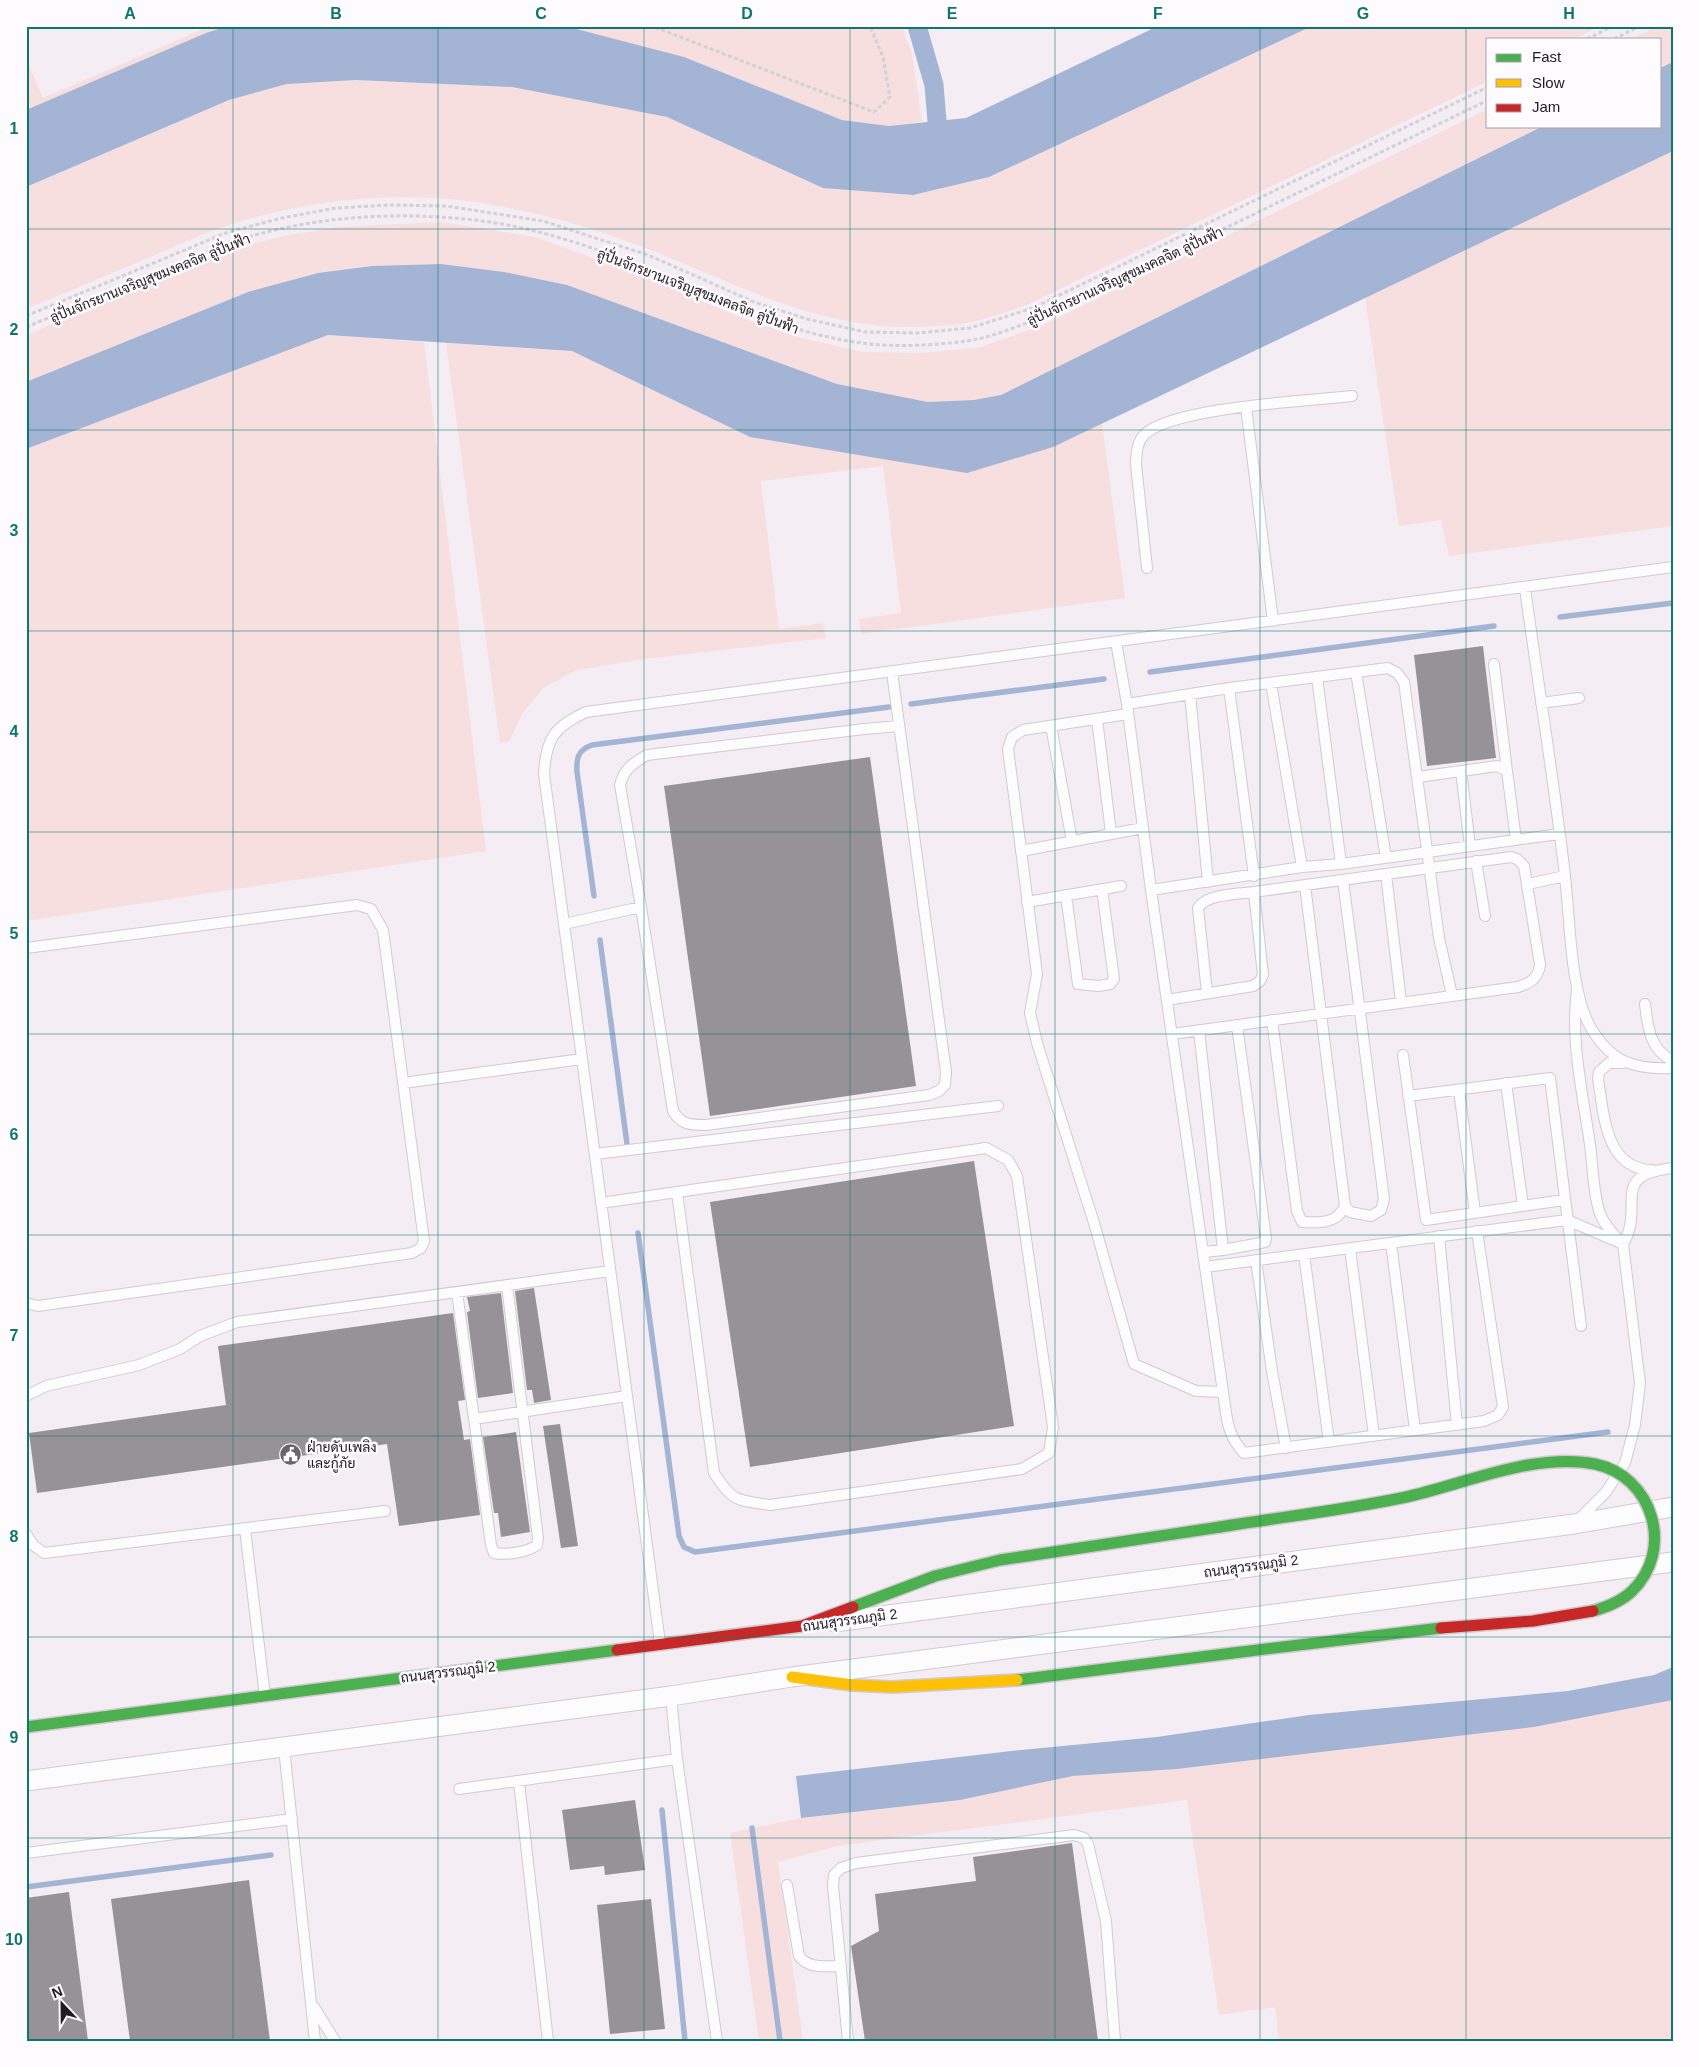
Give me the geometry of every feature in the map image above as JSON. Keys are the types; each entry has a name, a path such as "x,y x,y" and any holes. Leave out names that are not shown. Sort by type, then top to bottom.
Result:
{"street":[{"path":"792,1677 852,1686 892,1687 1032,1679 1430,1629 1586,1614 1620,1602 1640,1584 1652,1563 1655,1541 1654,1523 1649,1506 1640,1491 1627,1478 1610,1469 1590,1463 1566,1461 1512,1470 1409,1496 1354,1506 1000,1560 934,1576 802,1626"},
{"name":"ถนนสุวรรณภูมิ 2","path":"26,1727 1574,1524 1673,1507"},
{"path":"26,1782 670,1696 792,1677 1673,1562"}],"lane":[{"path":"1147,568 1136,464 1137,450 1143,436 1170,421 1198,414 1352,396"},
{"path":"1246,407 1273,621"},
{"path":"660,1644 544,774 545,755 551,738 566,722 586,712 1673,567"},
{"path":"1525,588 1560,834 1577,990 1585,1018 1603,1046 1616,1058 1633,1066 1655,1069 1673,1068"},
{"path":"1116,642 1228,1426 1234,1442 1244,1453 1484,1421 1498,1415 1503,1407 1477,1231"},
{"path":"1494,664 1516,840"},
{"path":"1223,1392 1196,1391 1134,1364 1094,1223 1037,1043 1030,1013 1036,974 1008,749 1012,737 1023,730 1097,719 1127,709 1190,694 1388,668 1397,673 1404,682 1440,938 1452,995"},
{"path":"892,672 946,1072 945,1085 939,1091 929,1095 706,1125 689,1125 678,1119 673,1111 642,907 620,785 623,774 634,763 647,755 899,726"},
{"path":"1356,672 1386,858"},
{"path":"1317,677 1341,864"},
{"path":"1271,683 1302,868"},
{"path":"1229,688 1254,876"},
{"path":"1190,694 1208,882"},
{"path":"1541,703 1579,698"},
{"path":"1097,719 1111,834"},
{"path":"1051,726 1072,841"},
{"path":"1418,777 1496,766 1507,771"},
{"path":"1461,771 1470,846"},
{"path":"1021,851 1143,828"},
{"path":"1151,890 1560,834"},
{"path":"1172,1034 1358,1007 1518,987 1530,982 1538,975 1540,965 1524,866 1517,859 1511,857 1208,899 1202,902 1198,908 1207,993"},
{"path":"1476,861 1485,916"},
{"path":"1386,874 1401,1002"},
{"path":"1528,884 1565,876"},
{"path":"1343,880 1384,1199 1381,1210 1371,1216 1350,1212 1345,1206"},
{"path":"1272,1020 1297,1211 1302,1222 1336,1219 1341,1215 1345,1206 1305,885"},
{"path":"1028,902 1121,886"},
{"path":"1066,895 1078,984 1099,986 1110,984 1114,979 1102,889"},
{"path":"1167,1000 1253,986 1260,981 1264,975 1254,892"},
{"path":"26,948 357,905 371,909 383,930 424,1241 421,1248 412,1253 48,1305 26,1304"},
{"path":"564,924 642,907"},
{"path":"1574,1524 1606,1492 1625,1463 1635,1425 1640,1383 1623,1244 1610,1231 1600,1214 1575,1039 1577,990"},
{"path":"1645,1004 1652,1042 1660,1052 1673,1061"},
{"path":"1203,1252 1261,1243 1265,1242 1266,1238 1236,1025"},
{"path":"1199,1030 1224,1250"},
{"path":"1403,1055 1426,1220 1564,1200"},
{"path":"403,1083 582,1059"},
{"path":"1627,1063 1609,1063 1599,1072 1598,1080 1609,1138 1615,1150 1625,1161 1641,1169 1673,1168"},
{"path":"1408,1096 1550,1078 1581,1326"},
{"path":"1506,1083 1523,1206"},
{"path":"1459,1090 1476,1213"},
{"path":"595,1154 998,1106"},
{"path":"601,1203 677,1192 986,1148 1008,1160 1016,1176 1054,1427 1049,1453 1022,1469 770,1505 738,1500 725,1489 714,1473 677,1192"},
{"path":"1623,1244 1630,1234 1632,1226 1631,1195 1633,1184 1641,1176 1655,1170"},
{"path":"1205,1266 1567,1220 1623,1244"},
{"path":"1439,1236 1457,1424"},
{"path":"1391,1243 1415,1430"},
{"path":"1350,1248 1374,1436"},
{"path":"1304,1254 1328,1442"},
{"path":"1256,1260 1272,1371 1286,1448"},
{"path":"26,1396 46,1386 139,1365 180,1349 200,1336 236,1322 610,1271"},
{"path":"457,1292 491,1545 494,1553 504,1555 532,1549 537,1545 538,1538 507,1285"},
{"path":"474,1419 627,1396"},
{"path":"26,1534 33,1545 44,1553 385,1511"},
{"path":"245,1529 265,1696"},
{"path":"670,1696 677,1759 717,2041"},
{"path":"284,1748 315,2041"},
{"path":"460,1789 677,1759"},
{"path":"519,1782 548,2041"},
{"path":"26,1853 292,1819"},
{"path":"848,2041 832,1886 834,1875 841,1868 856,1863 1074,1835 1084,1838 1088,1844 1106,1921 1115,2041"},
{"path":"787,1885 799,1956 803,1962 809,1965 841,1966"},
{"path":"312,2004 334,2041"}],"path":[{"path":"656,26 874,112 890,97 883,57 870,26"},
{"path":"1589,38 1613,26"},
{"path":"1616,38 1640,26"},
{"path":"26,316 228,232 282,218 336,208 391,205 446,206 543,220 648,255 754,302 807,318 866,332 917,333 970,328 1033,308 1486,88"},
{"name":"ลู่ปั่นจักรยานเจริญสุขมงคลจิต ลู่ปั่นฟ้า","path":"26,327 232,242 283,229 336,220 391,216 444,217 491,222 537,231 642,266 749,313 801,331 863,344 918,345 974,340 1039,319 1486,101"}],"shaded area":[{"path":"210,26 228,26 206,33 26,110 26,58 43,98"},
{"path":"565,26 902,26 912,53 922,122 889,126 842,120 684,57"},
{"path":"1312,26 1600,26 1576,38 1486,38 1486,82 1031,303 994,316 966,323 896,327 859,323 824,316 789,306 653,251 578,225 501,206 422,197 365,198 336,201 252,218 202,235 26,309 26,187 229,100 287,84 356,80 512,87 667,117 823,188 913,195 989,177"},
{"path":"1658,26 1673,26 1673,62 1662,67 1662,38 1634,38"},
{"path":"1486,110 1486,128 1539,128 1001,395 974,400 928,402 837,384 567,285 504,272 441,264 372,266 318,273 248,292 26,382 26,335 235,248 284,236 338,227 442,222 535,237 640,275 747,320 801,338 863,352 920,353 977,348 1041,326"},
{"path":"1673,151 1673,526 1449,556 1441,520 1399,526 1365,298"},
{"path":"328,335 424,342 486,851 26,921 26,449"},
{"path":"446,343 572,351 750,437 1053,447 1102,423 1125,598 861,634 859,619 901,613 883,466 761,481 779,629 823,623 826,638 644,659 577,670 543,688 522,714 509,742 500,743"},
{"path":"1673,1700 1673,2041 1279,2041 1275,2007 1219,2015 1187,1800 837,1846 778,1862 803,2041 759,2041 730,1833 801,1818 960,1800 1073,1776 1177,1769 1534,1727"}],"water":[{"path":"228,26 565,26 684,57 842,120 889,126 966,118 1158,26 1312,26 989,177 913,195 823,188 667,117 512,87 356,80 287,84 229,100 26,187 26,110 206,33"},
{"path":"1673,62 1673,151 1053,447 967,473 750,437 572,351 328,335 26,449 26,382 248,292 318,273 372,266 441,264 504,272 567,285 837,384 928,402 974,400 1001,395 1539,128 1662,128 1662,67"},
{"path":"1673,1667 1673,1700 1534,1727 1177,1769 1073,1776 960,1800 801,1818 796,1776 1021,1750 1157,1737 1309,1715 1568,1691 1654,1675"}],"building":[{"path":"1483,646 1496,758 1427,766 1414,655"},
{"path":"870,757 916,1086 710,1116 664,786"},
{"path":"974,1161 1014,1426 750,1467 710,1202"},
{"path":"534,1288 551,1400 534,1403 532,1390 527,1390 515,1291"},
{"path":"501,1293 513,1393 478,1398 467,1312 470,1311 467,1297"},
{"path":"453,1313 465,1400 458,1401 464,1440 470,1439 480,1515 399,1526 387,1444 37,1493 29,1433 226,1405 218,1346"},
{"path":"560,1424 578,1546 561,1548 543,1426"},
{"path":"516,1432 530,1532 501,1537 498,1513 494,1513 483,1437"},
{"path":"635,1800 645,1870 605,1875 604,1866 570,1870 562,1810"},
{"path":"1072,1843 1098,2041 865,2041 851,1946 879,1931 875,1894 976,1881 973,1857"},
{"path":"249,1880 270,2041 130,2041 111,1899"},
{"path":"69,1892 88,2041 26,2041 26,1898"},
{"path":"651,1899 665,2029 610,2034 597,1905"}],"waterway":[{"path":"917,26 934,85 939,145"},
{"path":"1560,617 1673,603"},
{"path":"1150,672 1494,626"},
{"path":"911,704 1104,679"},
{"path":"594,896 577,772 579,755 587,747 889,707"},
{"path":"600,940 627,1144"},
{"path":"638,1233 679,1536 684,1547 695,1552 1608,1432"},
{"path":"662,1810 685,2041"},
{"path":"752,1828 780,2041"},
{"path":"26,1887 271,1855"}],"traffic: fast":[{"path":"1220,1527 1383,1502 1524,1466 1572,1461 1595,1464 1615,1471 1631,1483 1644,1499 1651,1517 1654,1536 1653,1556 1645,1574 1632,1591 1614,1604 1593,1611"},
{"path":"853,1607 935,1576 1000,1560 1220,1527"},
{"path":"1233,1653 1441,1628"},
{"path":"26,1727 617,1650"},
{"path":"1017,1680 1233,1653"}],"traffic: slow":[{"path":"792,1677 852,1685 892,1687 1017,1680"}],"traffic: jam":[{"path":"617,1650 802,1626 853,1607"},
{"path":"1441,1628 1533,1621 1593,1611"}],"place":[{"name":"ฝ่ายดับเพลิง และกู้ภัย","path":"291,1455"}]}
